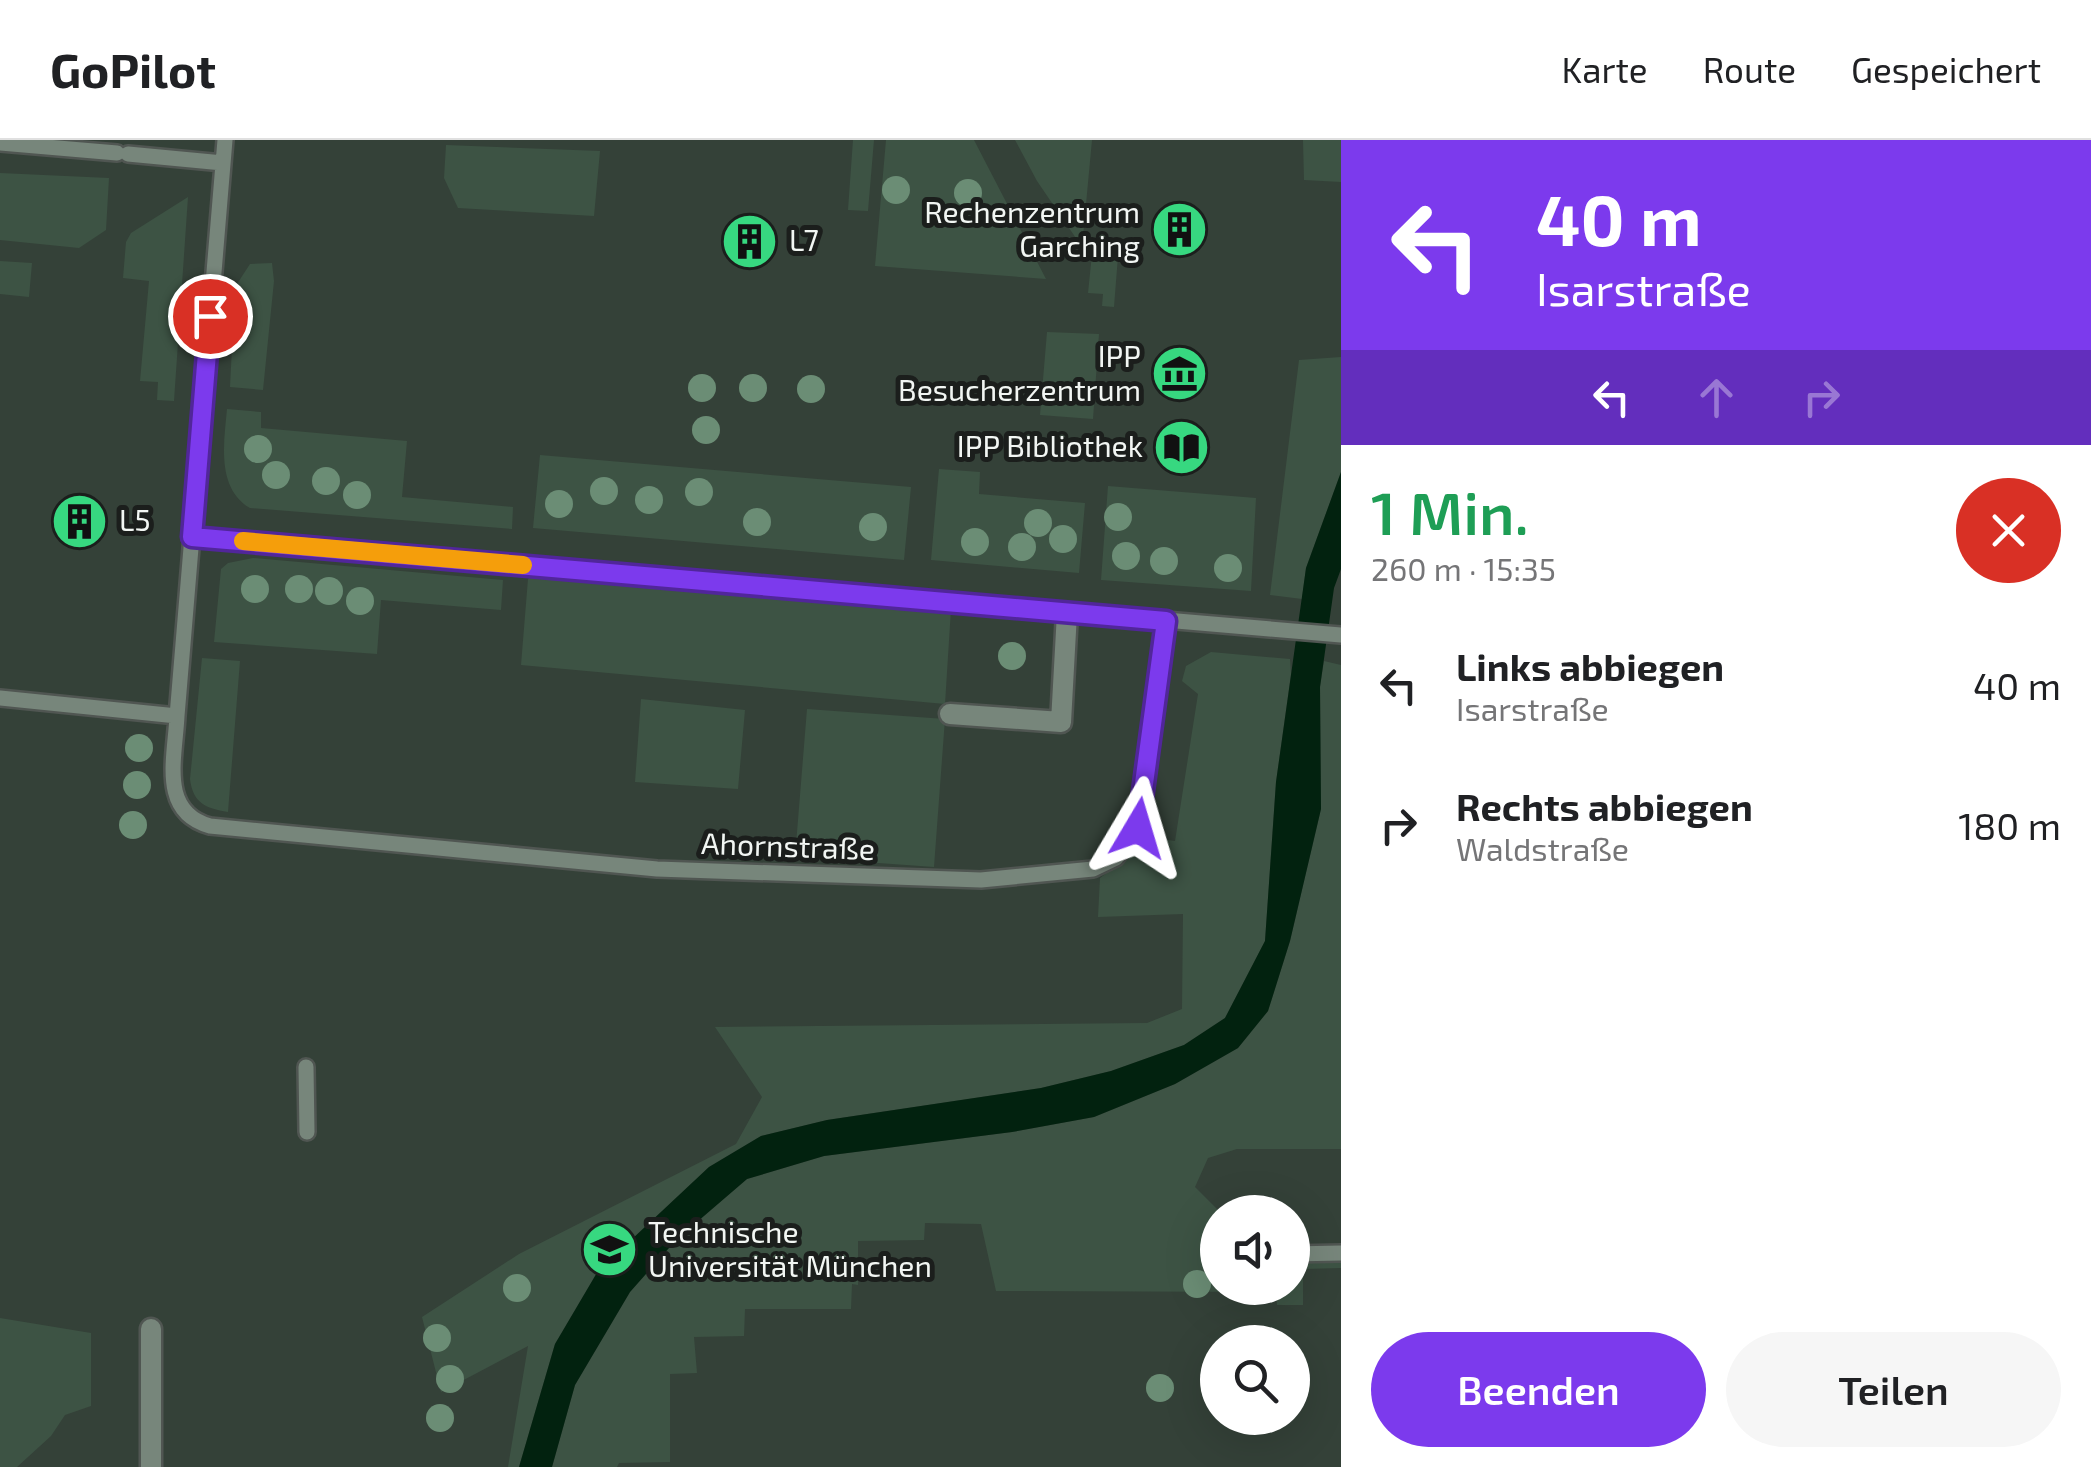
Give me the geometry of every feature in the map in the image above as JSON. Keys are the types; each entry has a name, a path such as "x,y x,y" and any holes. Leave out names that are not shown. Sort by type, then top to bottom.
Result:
{"street":[{"path":"950,714 1060,722 1067,613"},
{"path":"150,1467 151,1329"}],"lane":[{"path":"0,698 177,716 225,140"},
{"path":"0,143 223,163"},
{"path":"192,537 1341,635"},
{"name":"Ahornstraße","path":"177,716 174,781 178,806 191,821 210,826 657,869 982,880 1093,869 1116,858 1138,828 1166,621"},
{"path":"306,1068 307,1132"},
{"path":"1310,1253 1341,1252"}],"shaded area":[{"path":"0,140 1341,140 1341,1467 0,1467"},
{"path":"853,140 874,140 868,211 848,210"},
{"path":"886,140 974,140 1046,279 875,266"},
{"path":"1015,140 1092,140 1082,247 1037,181"},
{"path":"1303,140 1341,140 1341,182 1304,180"},
{"path":"446,145 600,151 594,216 458,208 444,178"},
{"path":"0,173 109,178 106,230 79,248 0,240"},
{"path":"188,197 174,401 157,400 158,382 140,381 149,281 123,278 126,242 131,233"},
{"path":"1092,254 1118,256 1114,307 1102,306 1103,294 1088,293"},
{"path":"0,261 32,263 29,297 0,294"},
{"path":"272,263 274,281 263,390 230,387 235,287 250,264"},
{"path":"1047,332 1099,334 1093,419 1040,415"},
{"path":"1341,357 1341,472 1306,568 1302,599 1270,595 1299,360"},
{"path":"227,409 261,412 261,428 407,441 402,497 513,507 512,529 250,508 239,499 227,477"},
{"path":"540,455 911,487 904,560 533,528"},
{"path":"939,469 980,472 979,494 1085,503 1079,573 931,560"},
{"path":"1341,472 1341,569 1334,588 1320,687 1321,809 1290,941 1268,1011 1238,1048 1175,1084 1094,1117 1012,1132 824,1156 747,1179 676,1240 630,1292 575,1385 552,1467 519,1467 555,1344 598,1271 709,1167 761,1136 827,1120 1041,1088 1111,1071 1184,1045 1225,1018 1265,941 1276,782 1306,568"},
{"path":"1108,486 1256,498 1251,591 1101,580"},
{"path":"253,558 503,580 501,610 381,600 377,654 214,642 221,569 228,563"},
{"path":"536,572 951,609 945,704 521,665 528,579"},
{"path":"1211,652 1290,659 1291,674 1276,782 1265,941 1225,1018 1184,1045 1111,1071 1041,1088 827,1120 761,1136 709,1167 598,1271 555,1344 519,1467 508,1467 528,1346 441,1392 422,1317 519,1254 736,1144 762,1097 715,1027 1147,1023 1182,1009 1183,914 1098,917 1100,878 1153,838 1175,841 1198,694 1182,681 1186,666"},
{"path":"202,658 240,661 228,812 202,803 194,794 190,779"},
{"path":"1324,661 1341,665 1341,1149 1237,1149 1208,1158 1195,1187 1203,1195 1200,1292 996,1291 981,1224 925,1223 924,1240 858,1241 858,1285 852,1284 851,1309 745,1309 744,1336 694,1337 697,1373 670,1374 670,1462 552,1467 575,1385 630,1292 676,1240 747,1179 824,1156 1012,1132 1094,1117 1175,1084 1238,1048 1268,1011 1290,941 1321,809 1320,687"},
{"path":"641,699 745,710 738,789 635,782"},
{"path":"807,709 945,719 934,867 795,857"},
{"path":"1341,1257 1341,1268 1310,1269 1310,1258"},
{"path":"0,1318 91,1333 91,1406 65,1415 51,1436 17,1467 0,1467"}],"slow traffic":[{"path":"243,541 523,565"}],"place":[{"name":"Rechenzentrum Garching","path":"1179,230"},
{"name":"L7","path":"750,241"},
{"name":"IPP Besucherzentrum","path":"1180,374"},
{"name":"IPP Bibliothek","path":"1182,447"},
{"name":"L5","path":"80,521"},
{"name":"Technische Universität München","path":"609,1250"}],"route":[{"path":"210,316 192,537 1166,621 1138,828"}]}
